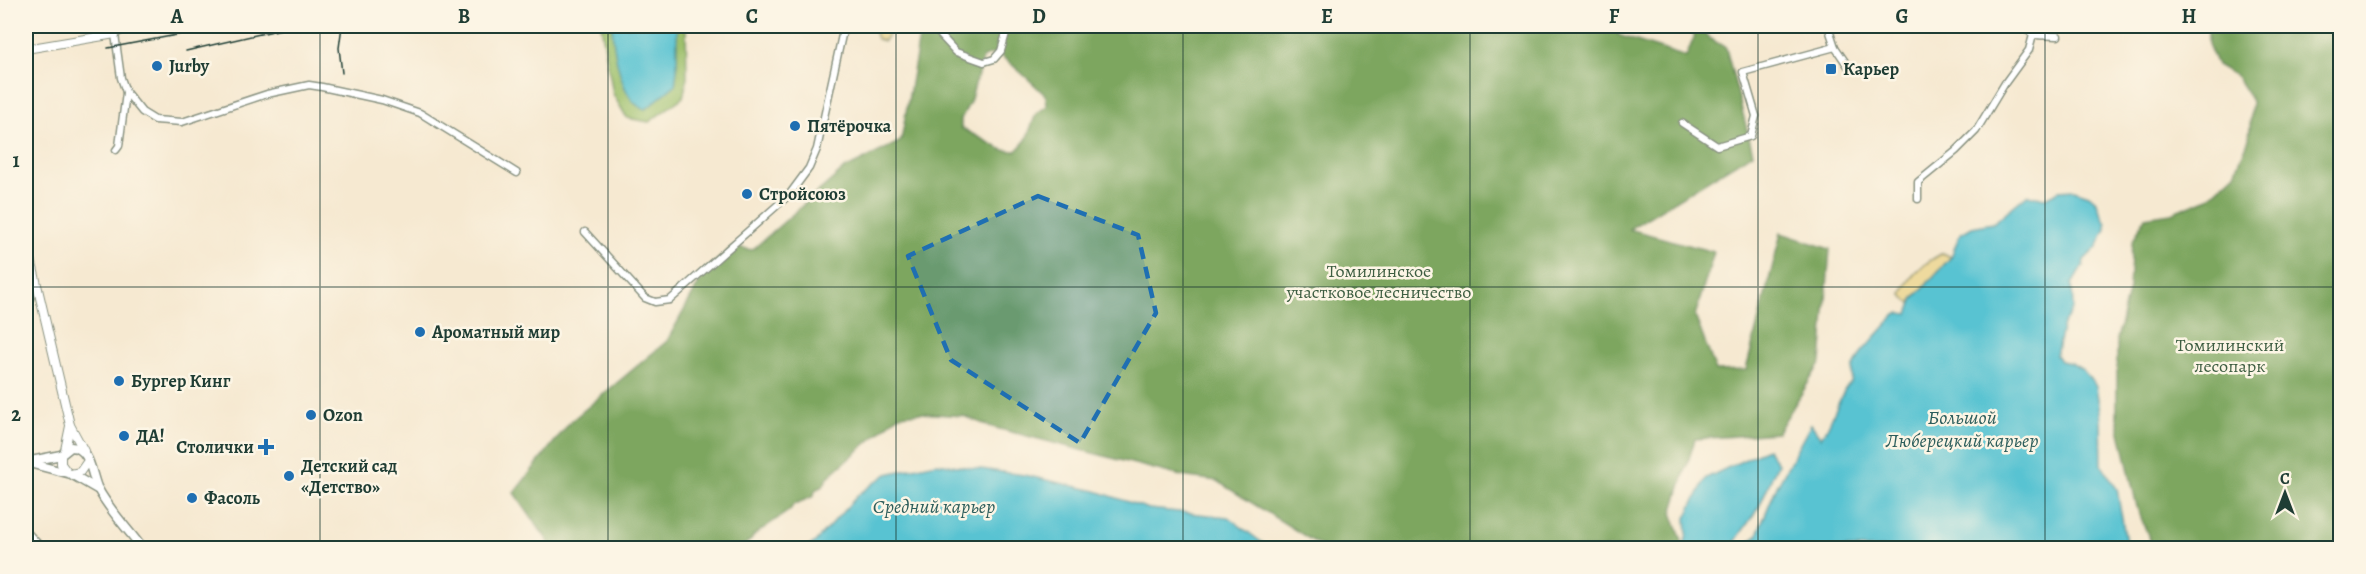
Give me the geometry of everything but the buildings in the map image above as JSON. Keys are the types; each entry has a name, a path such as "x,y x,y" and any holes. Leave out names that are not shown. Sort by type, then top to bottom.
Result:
{"main road":[{"path":"99,490 69,473 26,462 75,447 84,451 99,490 142,549"}],"street":[{"path":"26,49 115,34 128,26"},
{"path":"585,232 645,298 655,302 670,300 782,203 809,168 818,148 844,26"},
{"path":"932,26 956,52 984,62 994,59 1001,51 1008,26"},
{"path":"1828,26 1835,47 1848,66"},
{"path":"2024,26 2033,35 2058,36"},
{"path":"2041,35 2051,26"},
{"path":"115,34 121,78 126,92 142,112 155,120 167,123 182,122 292,88 309,85 343,90 420,113 517,173"},
{"path":"1918,199 1918,182 1956,152 1976,131 2005,83 2029,50 2033,35"},
{"path":"1682,123 1717,147 1751,136 1756,116 1743,72 1835,47"},
{"path":"116,150 119,146 126,92"},
{"path":"26,238 70,425 84,451"},
{"path":"70,425 61,464 69,473 84,470 87,462"},
{"path":"26,531 42,549"}],"highlighted area":[{"path":"1038,196 1138,235 1156,313 1080,443 951,360 908,256"}],"green space":[{"path":"601,26 686,26 687,80 683,97 649,122 627,118 613,94"},
{"name":"Томилинское участковое лесничество","path":"921,26 1620,26 1618,35 1686,57 1695,35 1674,26 1704,26 1706,36 1726,48 1753,153 1629,229 1714,252 1695,316 1716,371 1746,370 1781,233 1830,249 1821,362 1777,433 1695,439 1672,513 1682,541 1680,548 1324,548 1217,481 1181,476 992,427 963,416 920,413 899,415 828,477 823,486 815,490 814,496 793,505 790,510 754,535 740,548 553,548 514,493 570,422 667,341 702,274 733,246 752,250 843,170 901,141","holes":["996,53 1046,96 1047,106 1036,114 1026,140 1016,151 1003,150 961,128 961,119 970,102 983,57"]},
{"name":"Томилинский лесопарк","path":"2208,26 2340,26 2340,548 2153,548 2137,507 2117,418 2117,339 2129,288 2132,243 2145,217 2171,213 2208,198 2235,173 2249,139 2252,101 2236,76 2217,65 2208,44"}],"sand":[{"path":"868,26 893,26 884,41 877,39 875,32"},
{"path":"1943,253 1951,257 1910,303 1902,295 1909,281 1924,265"}],"water":[{"path":"612,26 677,26 675,85 646,109 637,105 630,97 620,74"},
{"name":"Большой Люберецкий карьер","path":"2074,190 2089,195 2096,201 2106,229 2097,247 2084,260 2072,284 2073,308 2063,324 2056,355 2060,361 2071,363 2083,370 2096,386 2101,419 2102,465 2117,489 2127,548 1744,548 1757,535 1776,488 1811,424 1821,438 1845,389 1851,383 1853,368 1862,352 1895,315 1908,314 1914,298 1951,257 1960,234 1972,227 1993,223 2027,195 2045,198 2059,191"},
{"path":"1767,449 1778,463 1759,507 1731,548 1684,548 1687,533 1686,518 1706,478"},
{"name":"Средний карьер","path":"936,463 1024,475 1096,491 1149,509 1228,517 1269,548 807,548 859,494 887,474"}],"railway":[{"path":"108,48 224,26"},
{"path":"186,51 295,26"},
{"path":"342,26 339,48 342,73"}],"place":[{"name":"Jurby","path":"157,66"},
{"name":"Карьер","path":"1831,69"},
{"name":"Пятёрочка","path":"795,126"},
{"name":"Стройсоюз","path":"747,194"},
{"name":"Ароматный мир","path":"420,332"},
{"name":"Бургер Кинг","path":"119,381"},
{"name":"Ozon","path":"311,415"},
{"name":"ДА!","path":"124,436"},
{"name":"Столички","path":"266,447"},
{"name":"Детский сад «Детство»","path":"289,476"},
{"name":"Фасоль","path":"192,498"}]}
